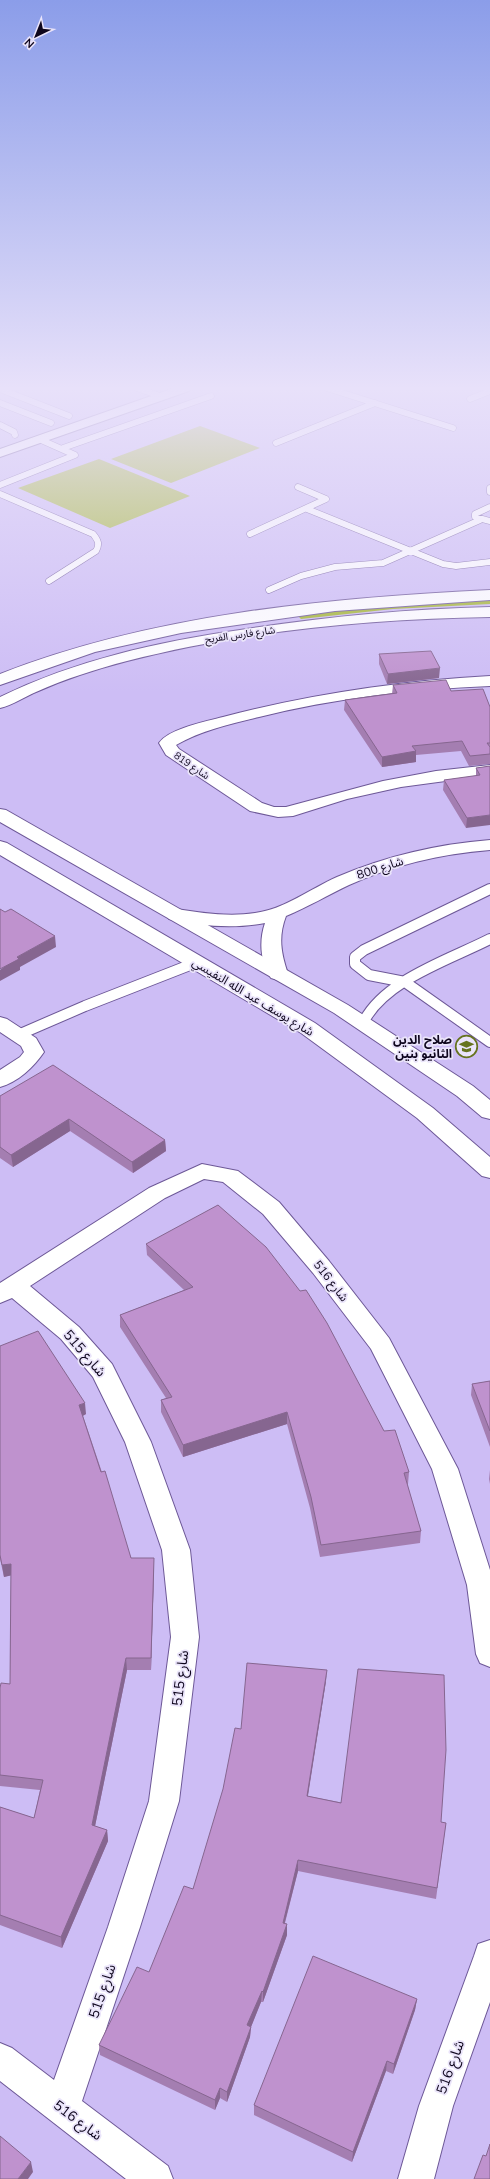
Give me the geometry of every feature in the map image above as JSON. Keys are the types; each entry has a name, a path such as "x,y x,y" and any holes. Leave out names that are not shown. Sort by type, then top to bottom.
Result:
{"street":[{"name":"شارع فارس الفريح","path":"0,680 22,670 86,650 186,626 299,609 356,603 425,597 490,596"},
{"name":"شارع فارس الفريح","path":"0,703 45,684 98,665 202,640 311,624 383,617 490,612"},
{"name":"شارع 819","path":"490,681 428,685 290,704 220,722 180,735 167,743 172,752 256,807 271,813 288,812 327,799 389,783 449,773 490,770"},
{"path":"0,814 363,1024 465,1091 490,1112"},
{"name":"شارع 800","path":"176,915 222,920 254,919 278,913 345,880 384,866 443,852 490,845"},
{"name":"شارع يوسف عبد الله النفيسي","path":"0,847 195,963 308,1028 425,1113 490,1170"},
{"path":"278,913 270,931 271,949 278,974"},
{"path":"0,1023 30,1042 34,1052 27,1062 0,1080"},
{"name":"شارع 516","path":"6,1289 157,1193 202,1171 230,1176 271,1208 321,1267 380,1344 445,1469 481,1585 490,1654"},
{"name":"شارع 515","path":"6,1289 70,1333 103,1371 138,1442 176,1550 185,1637 164,1801 124,1927 62,2108"},
{"name":"شارع 516","path":"416,2179 436,2106 490,1956"},
{"name":"شارع 516","path":"0,2060 156,2179"}],"lane":[{"path":"250,534 326,499 304,490"},
{"path":"0,494 93,534 97,538 99,546 96,551 49,581"},
{"path":"490,507 475,514 475,517 480,520 490,521"},
{"path":"307,509 450,566 490,562"},
{"path":"269,590 318,571 335,567 383,563 480,520"},
{"path":"490,889 364,950 356,957 355,964 369,975 405,982 490,1042"},
{"path":"363,1024 372,1006 382,996 405,982 490,939"},
{"path":"18,1034 195,963"}],"green space":[{"path":"22,490 174,490 190,496 110,528"},
{"path":"490,597 490,604 393,609 301,619 294,612"}],"building":[{"path":"431,651 440,668 388,674 379,654"},
{"path":"446,680 451,691 483,689 490,707 490,743 487,743 490,747 490,754 470,756 462,741 412,746 416,751 382,757 345,700 397,693 393,685"},
{"path":"490,766 490,815 467,818 444,780 480,775 476,768"},
{"path":"0,909 5,912 11,909 55,936 17,957 19,959 0,969"},
{"path":"53,1065 165,1140 132,1162 69,1119 11,1155 0,1147 0,1096"},
{"path":"218,1205 266,1247 300,1291 306,1290 327,1323 384,1431 395,1430 409,1472 404,1473 421,1531 321,1545 311,1497 287,1412 183,1445 161,1400 172,1397 120,1315 193,1287 146,1244"},
{"path":"38,1331 85,1403 79,1405 101,1472 105,1471 131,1558 154,1558 151,1658 126,1658 92,1825 107,1830 61,1937 0,1915 0,1807 34,1818 43,1780 0,1775 0,1688 1,1683 10,1684 11,1564 2,1565 0,1555 0,1346"},
{"path":"490,1381 490,1431 472,1384"},
{"path":"247,1663 327,1670 307,1796 341,1803 358,1669 444,1675 446,1750 441,1822 446,1823 437,1888 298,1860 283,1923 287,1924 263,1992 262,1991 247,2025 251,2027 227,2092 220,2088 215,2100 99,2045 137,1967 149,1972 184,1886 193,1889 223,1789 235,1728 241,1729"},
{"path":"313,1956 417,1999 394,2064 387,2061 353,2152 254,2105"},
{"path":"0,2136 31,2162 18,2179 0,2179"},
{"path":"490,2144 490,2179 474,2179 483,2155 486,2156"}],"place":[{"name":"صلاح الدين الثانيو بنين","path":"467,1047"}]}
